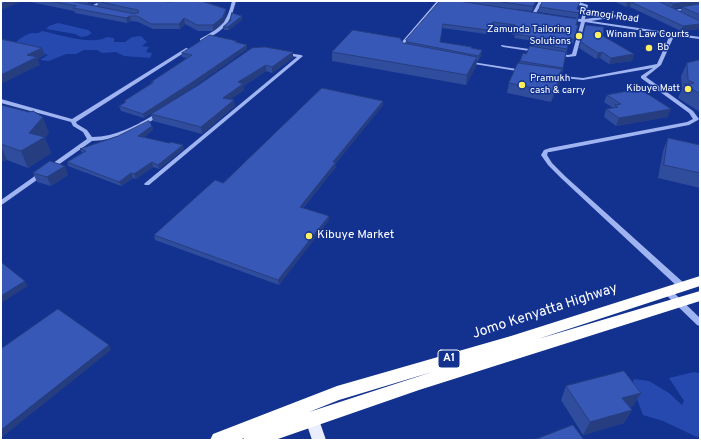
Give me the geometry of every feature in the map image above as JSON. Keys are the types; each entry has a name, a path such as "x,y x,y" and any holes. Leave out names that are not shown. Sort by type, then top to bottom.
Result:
{"highway":[{"name":"Jomo Kenyatta Highway","path":"252,440 673,298 682,286 700,281"},
{"name":"Jomo Kenyatta Highway","path":"219,440 337,393 511,342 618,306 673,298 700,296"}],"main road":[{"path":"312,419 319,440"}],"street":[{"path":"88,8 104,1"},
{"path":"73,121 220,30 227,23 234,1"},
{"path":"411,52 404,48 402,44 439,1"},
{"path":"534,14 541,1"},
{"path":"554,54 568,56 574,55 588,6 580,2 568,1"},
{"path":"82,6 95,9"},
{"path":"670,11 700,6"},
{"path":"663,8 676,14"},
{"path":"527,13 541,15"},
{"path":"583,21 621,14"},
{"name":"Ramogi Road","path":"562,18 700,38"},
{"path":"673,34 659,65 643,77 691,112 696,119 689,123 550,150 546,151 544,155 550,164 564,178 682,286"},
{"path":"503,46 539,52"},
{"path":"147,184 301,56 276,52"},
{"path":"466,61 532,72"},
{"path":"546,75 582,79 659,65"},
{"path":"1,101 73,121 75,125 85,131 90,139"},
{"path":"1,203 90,139 101,139 132,130 163,111"},
{"path":"673,298 700,323"}],"shaded area":[{"path":"58,23 88,30 92,33 81,37 75,34 46,29 49,26"},
{"path":"42,31 84,40 101,39 107,37 114,38 114,42 125,42 132,37 141,36 147,42 142,46 149,47 146,52 152,53 150,58 124,56 116,52 102,53 97,50 84,50 76,54 66,54 49,61 40,60 48,55 23,47 27,44 15,43 27,34"},
{"path":"694,372 700,373 700,436 697,437 663,421 643,415 637,399 629,390 634,379 649,381 669,393 682,405 684,401 669,378"}],"building":[{"path":"1,1 8,1 1,4"},
{"path":"50,1 70,1 135,14 139,12 138,10 96,1 205,1 204,2 226,9 223,17 213,25 197,25 184,18 179,24 151,24 137,16 130,16 126,18 73,8 76,6"},
{"path":"440,1 458,1 578,19 576,25 578,25 574,40 570,37 567,49 532,43 536,37 515,34 516,31 512,30 515,25 493,22 487,30 443,24 440,42 482,50 479,56 408,42 406,40"},
{"path":"495,1 536,1 533,6"},
{"path":"543,1 580,1 577,9 580,10 579,13 540,7"},
{"path":"625,1 658,1 700,21 700,24 683,26 631,2"},
{"path":"668,1 692,1 673,4"},
{"path":"700,4 700,15 682,7"},
{"path":"232,13 242,16 228,27 223,27 230,21"},
{"path":"586,25 604,27 603,36 634,54 611,58 602,52 598,53 581,42"},
{"path":"353,30 400,38 403,43 477,57 467,75 332,52"},
{"path":"210,35 237,41 235,42 247,45 143,114 119,106 126,102 124,101 154,82 151,82 192,55 182,53"},
{"path":"1,39 42,48 27,55 37,57 1,75"},
{"path":"530,46 566,52 563,68 520,61 523,53 526,54"},
{"path":"265,47 293,52 272,67 266,65 238,82 243,84 223,98 234,100 201,127 151,114 197,86 252,48"},
{"path":"700,60 700,94 684,84 694,83 688,80 687,63"},
{"path":"518,63 562,69 560,73 562,73 554,92 509,83"},
{"path":"322,88 383,101 333,162 336,162 300,207 329,216 278,280 154,235 215,180 223,183"},
{"path":"640,89 671,109 619,118 606,109 618,107 615,105 621,104 607,95"},
{"path":"1,105 29,112 33,111 43,117 29,133 45,137 21,151 1,144"},
{"path":"149,121 152,126 138,136 183,145 158,165 152,162 134,174 131,173 119,182 67,162 86,151 80,149 118,136"},
{"path":"668,138 700,145 700,173 664,165"},
{"path":"50,161 65,166 47,177 33,173"},
{"path":"1,262 25,281 1,296"},
{"path":"58,309 109,345 1,430 1,349"},
{"path":"624,371 641,393 622,398 632,410 590,422 566,386"},
{"path":"573,425 584,440 534,440"}],"place":[{"name":"Winam Law Courts","path":"598,35"},
{"name":"Zamunda Tailoring Solutions","path":"579,36"},
{"name":"Bb","path":"649,48"},
{"name":"Pramukh cash & carry","path":"522,85"},
{"name":"Kibuye Matt","path":"688,89"},
{"name":"Kibuye Market","path":"309,236"}]}
